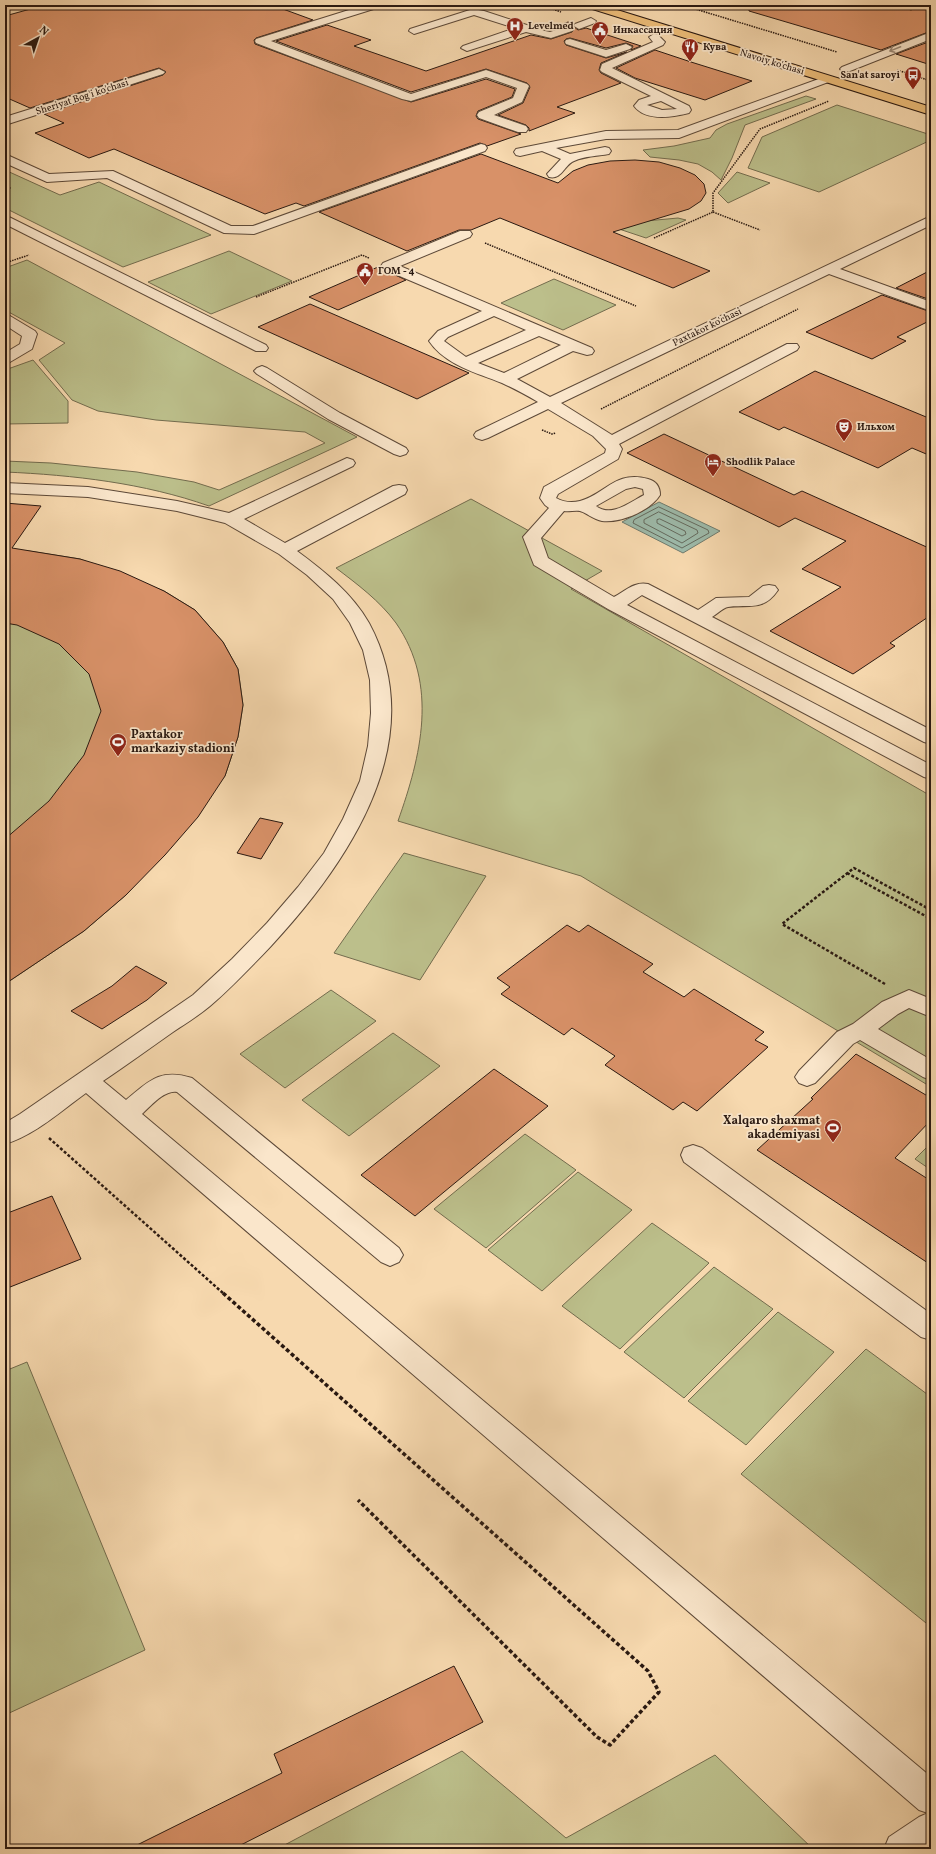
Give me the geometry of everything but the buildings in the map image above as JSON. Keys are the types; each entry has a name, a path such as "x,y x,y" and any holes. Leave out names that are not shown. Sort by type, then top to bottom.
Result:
{"main road":[{"name":"Navoiy ko'chasi","path":"590,5 931,111"},
{"path":"843,68 861,74"},
{"path":"827,79 931,107"}],"street":[{"path":"376,5 260,41 411,98 486,73 492,74 523,86 518,100 483,115 522,130"},
{"path":"337,8 352,13"},
{"path":"414,31 473,12 552,35 568,29"},
{"path":"579,26 592,21"},
{"path":"467,48 527,28"},
{"path":"570,42 606,54 673,31"},
{"path":"843,68 866,61 931,35"},
{"path":"654,37 660,42 606,66 606,70 662,97"},
{"name":"Sheriyat Bog'i ko'chasi","path":"5,122 159,72"},
{"path":"520,152 606,135 679,134 827,79"},
{"path":"542,147 568,158 605,151"},
{"path":"5,158 47,178 109,174 229,230 244,231 254,230 481,148"},
{"path":"553,174 568,158"},
{"path":"5,219 261,348"},
{"name":"Paxtakor ko'chasi","path":"482,435 931,220"},
{"path":"388,266 465,234"},
{"path":"388,266 587,351"},
{"path":"828,269 931,306"},
{"path":"494,311 443,334 436,341 441,348 467,362 550,402 578,421 605,436 611,442 614,449 612,456 550,491 548,498 550,502 560,506 584,505"},
{"path":"5,319 30,334 26,346 5,359"},
{"path":"467,362 539,330"},
{"path":"505,379 573,345"},
{"path":"611,442 792,347"},
{"path":"262,371 334,416 400,451"},
{"path":"231,519 347,464"},
{"path":"5,488 58,489 117,496 177,506 231,519 285,550 314,571 339,595 359,622 372,650 379,680 381,712 378,746 370,781 333,856 306,892 240,965 201,1001 29,1121 5,1135"},
{"path":"285,550 399,490"},
{"path":"560,506 532,537 540,561 614,605 931,773"},
{"path":"614,605 642,588 931,738"},
{"path":"699,618 722,602 753,602 769,590"},
{"path":"807,1076 845,1038 861,1030 890,1008 909,998 931,1010"},
{"path":"861,1030 931,1071"},
{"path":"86,1080 931,1798"},
{"path":"126,1113 158,1087 171,1082 184,1084 390,1255"},
{"path":"693,1155 931,1329"},
{"path":"901,1849 931,1829"}],"path":[{"path":"682,5 931,81"},
{"path":"713,212 713,193 760,129 834,99"},
{"path":"654,238 713,212 760,230"},
{"path":"465,234 636,306"},
{"path":"256,297 362,255 388,266"},
{"path":"516,418 552,434 802,307"},
{"path":"909,998 782,924 854,868 931,910"},
{"path":"847,873 931,919"},
{"path":"29,1121 648,1671 659,1692 610,1745 597,1737 358,1500"}],"green space":[{"path":"806,96 816,99 745,125 732,158 721,180 712,172 698,164 679,160 650,157 643,150 674,146 710,138 716,130 727,124"},
{"path":"837,105 931,135 931,140 819,192 748,168 762,137"},
{"path":"5,170 60,195 99,182 211,235 123,267 5,208 5,190 11,188 5,185"},
{"path":"737,172 770,183 728,203 718,193"},
{"path":"678,218 686,220 646,238 595,221 635,222"},
{"path":"229,251 292,281 211,314 148,282"},
{"path":"27,260 357,437 209,506 159,491 134,486 56,475 5,472 5,461 51,463 137,472 194,482 219,490 325,443 305,432 156,420 98,411 72,400 39,360 65,343 5,310 5,268"},
{"path":"554,279 616,305 563,330 501,303"},
{"path":"33,360 68,401 68,423 5,424 5,370"},
{"path":"471,499 602,571 571,589 931,796 931,1087 581,876 398,821 419,746 422,721 422,696 418,671 409,647 390,615 368,593 336,568"},
{"name":"Paxtakor markaziy stadioni","path":"5,550 29,551 80,559 164,591 195,610 223,642 238,669 243,705 238,737 225,776 126,895 84,931 5,984"},
{"path":"404,853 486,876 420,980 334,953"},
{"path":"331,990 376,1021 285,1088 240,1054"},
{"path":"393,1033 440,1066 349,1136 302,1100"},
{"path":"525,1134 576,1170 486,1248 434,1209"},
{"path":"931,1143 931,1170 915,1159"},
{"path":"578,1172 632,1210 542,1291 488,1250"},
{"path":"652,1223 709,1263 620,1349 562,1306"},
{"path":"714,1267 773,1309 684,1398 624,1352"},
{"path":"778,1312 834,1352 746,1445 688,1401"},
{"path":"866,1349 931,1397 931,1627 741,1474"},
{"path":"27,1362 145,1650 5,1715 5,1371"},
{"path":"462,1751 566,1838 715,1755 813,1849 277,1849"}],"water":[{"path":"659,502 720,531 683,553 622,522"}],"place":[{"name":"Levelmed","path":"515,41"},
{"name":"Инкасcация","path":"600,45"},
{"name":"Кува","path":"690,62"},
{"name":"San'at saroyi","path":"913,90"},
{"name":"ГОМ - 4","path":"365,286"},
{"name":"Ильхом","path":"844,442"},
{"name":"Shodlik Palace","path":"713,477"},
{"name":"Paxtakor markaziy stadioni","path":"118,757"},
{"name":"Xalqaro shaxmat akademiyasi","path":"833,1143"}]}
